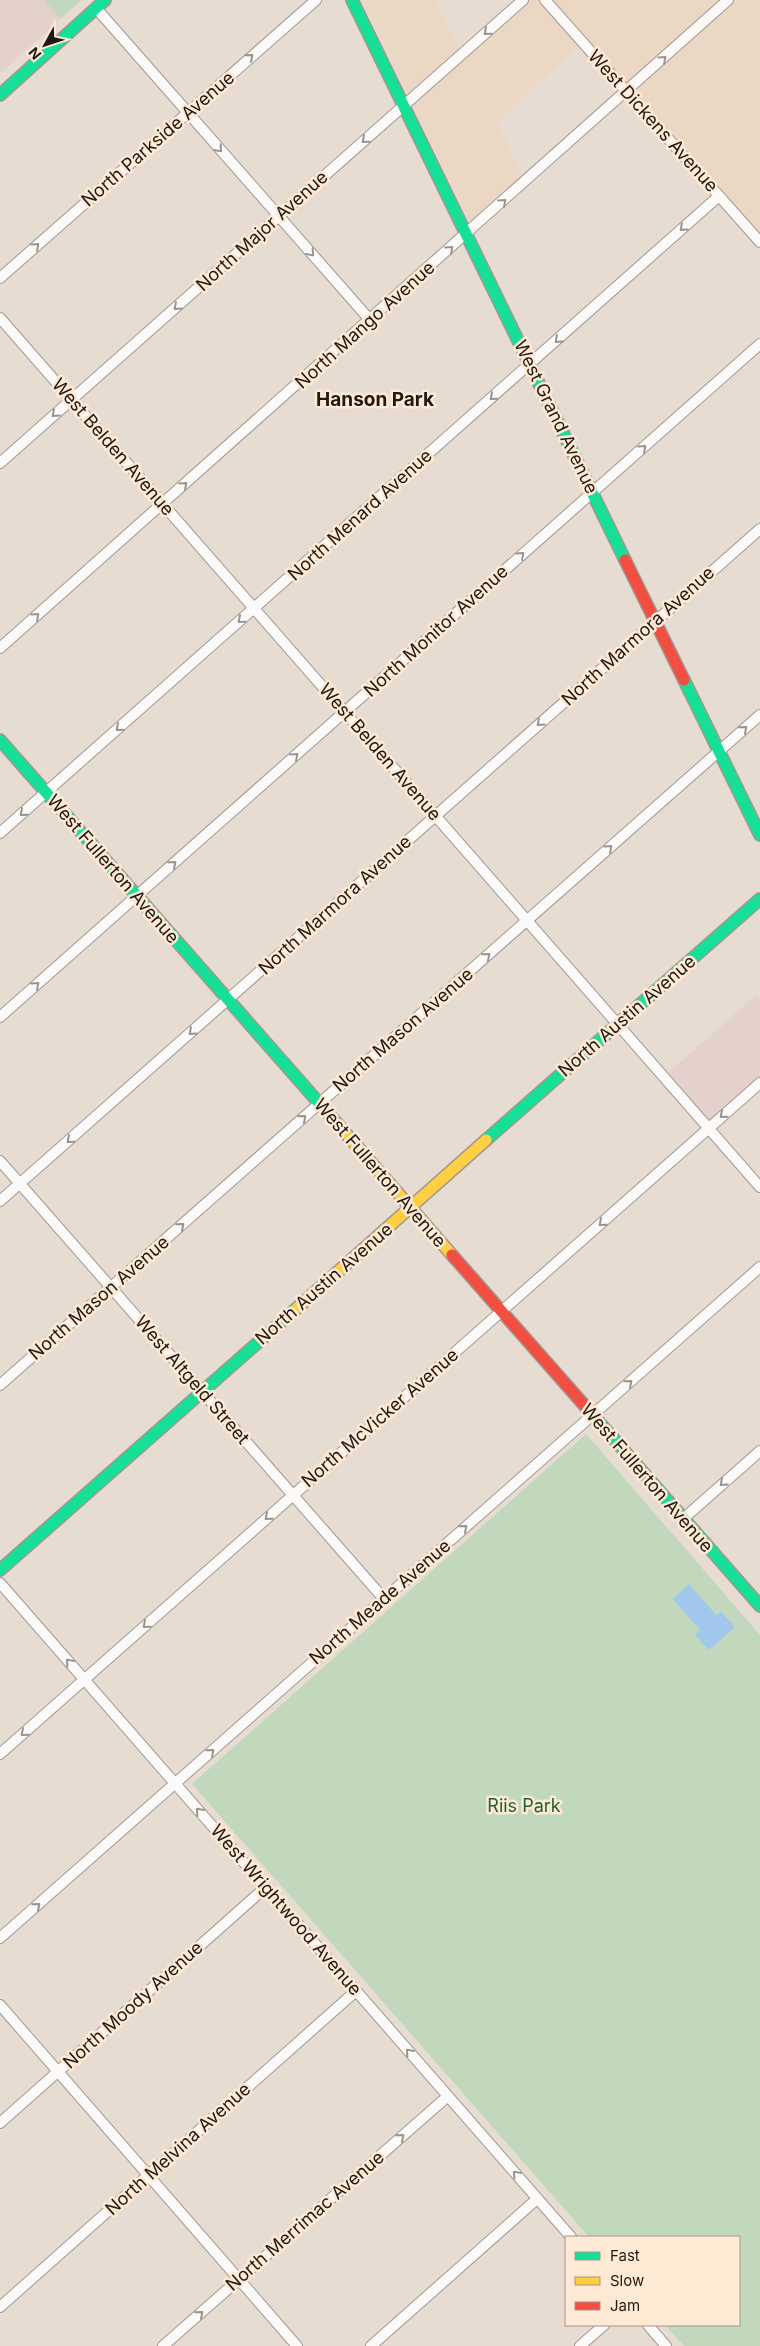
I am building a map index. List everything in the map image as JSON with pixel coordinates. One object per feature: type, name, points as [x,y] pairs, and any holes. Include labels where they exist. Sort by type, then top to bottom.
[{"type":"main road","name":"West Grand Avenue","points":[[352,0],[760,835]]},
{"type":"main road","points":[[0,95],[101,4]]},
{"type":"main road","name":"West Fullerton Avenue","points":[[0,740],[760,1606]]},
{"type":"main road","name":"North Austin Avenue","points":[[0,1570],[760,899]]},
{"type":"street","name":"North Parkside Avenue","points":[[0,278],[316,0]]},
{"type":"street","name":"North Major Avenue","points":[[0,463],[523,0]]},
{"type":"street","name":"West Dickens Avenue","points":[[545,0],[760,242]]},
{"type":"street","name":"North Mango Avenue","points":[[0,648],[728,0]]},
{"type":"street","points":[[101,4],[187,112],[370,320]]},
{"type":"street","name":"North Menard Avenue","points":[[0,833],[719,196]]},
{"type":"street","name":"West Belden Avenue","points":[[0,318],[760,1187]]},
{"type":"street","name":"North Monitor Avenue","points":[[0,1017],[760,344]]},
{"type":"street","name":"North Marmora Avenue","points":[[0,1201],[760,528]]},
{"type":"street","name":"North Mason Avenue","points":[[0,1386],[760,714]]},
{"type":"street","name":"North McVicker Avenue","points":[[0,1754],[760,1083]]},
{"type":"street","name":"West Altgeld Street","points":[[0,1161],[384,1599]]},
{"type":"street","name":"North Meade Avenue","points":[[0,1938],[760,1267]]},
{"type":"street","points":[[683,1519],[760,1451]]},
{"type":"street","name":"West Wrightwood Avenue","points":[[0,1583],[570,2236]]},
{"type":"street","name":"North Moody Avenue","points":[[0,2123],[266,1887]]},
{"type":"street","name":"North Melvina Avenue","points":[[0,2307],[356,1991]]},
{"type":"street","points":[[0,2005],[297,2346]]},
{"type":"street","name":"North Merrimac Avenue","points":[[163,2346],[448,2096]]},
{"type":"street","points":[[370,2346],[538,2199]]},
{"type":"street","points":[[580,2346],[603,2326]]},
{"type":"street","points":[[649,2326],[666,2346]]},
{"type":"shaded area","points":[[0,0],[44,0],[61,19],[0,73]]},
{"type":"shaded area","points":[[362,0],[435,0],[459,49],[515,0],[760,0],[760,238],[584,40],[497,122],[523,177],[470,223]]},
{"type":"shaded area","points":[[756,995],[760,1000],[760,1077],[709,1122],[667,1074]]},
{"type":"green space","points":[[44,0],[81,0],[61,19]]},
{"type":"green space","name":"Riis Park","points":[[586,1434],[760,1635],[760,2346],[684,2346],[666,2326],[740,2326],[740,2236],[588,2236],[192,1784]]},
{"type":"water","points":[[689,1584],[716,1615],[721,1612],[735,1627],[709,1650],[695,1635],[700,1630],[673,1599]]},
{"type":"traffic: fast","points":[[0,95],[105,0]]},
{"type":"traffic: fast","points":[[352,0],[625,560]]},
{"type":"traffic: fast","points":[[684,680],[760,835]]},
{"type":"traffic: fast","points":[[0,740],[348,1136]]},
{"type":"traffic: fast","points":[[486,1140],[760,899]]},
{"type":"traffic: fast","points":[[0,1570],[296,1309]]},
{"type":"traffic: fast","points":[[592,1414],[760,1606]]},
{"type":"traffic: slow","points":[[348,1136],[452,1255]]},
{"type":"traffic: slow","points":[[296,1309],[486,1140]]},
{"type":"traffic: jam","points":[[625,560],[684,680]]},
{"type":"traffic: jam","points":[[452,1255],[592,1414]]},
{"type":"district","name":"Hanson Park","points":[[375,399]]}]
